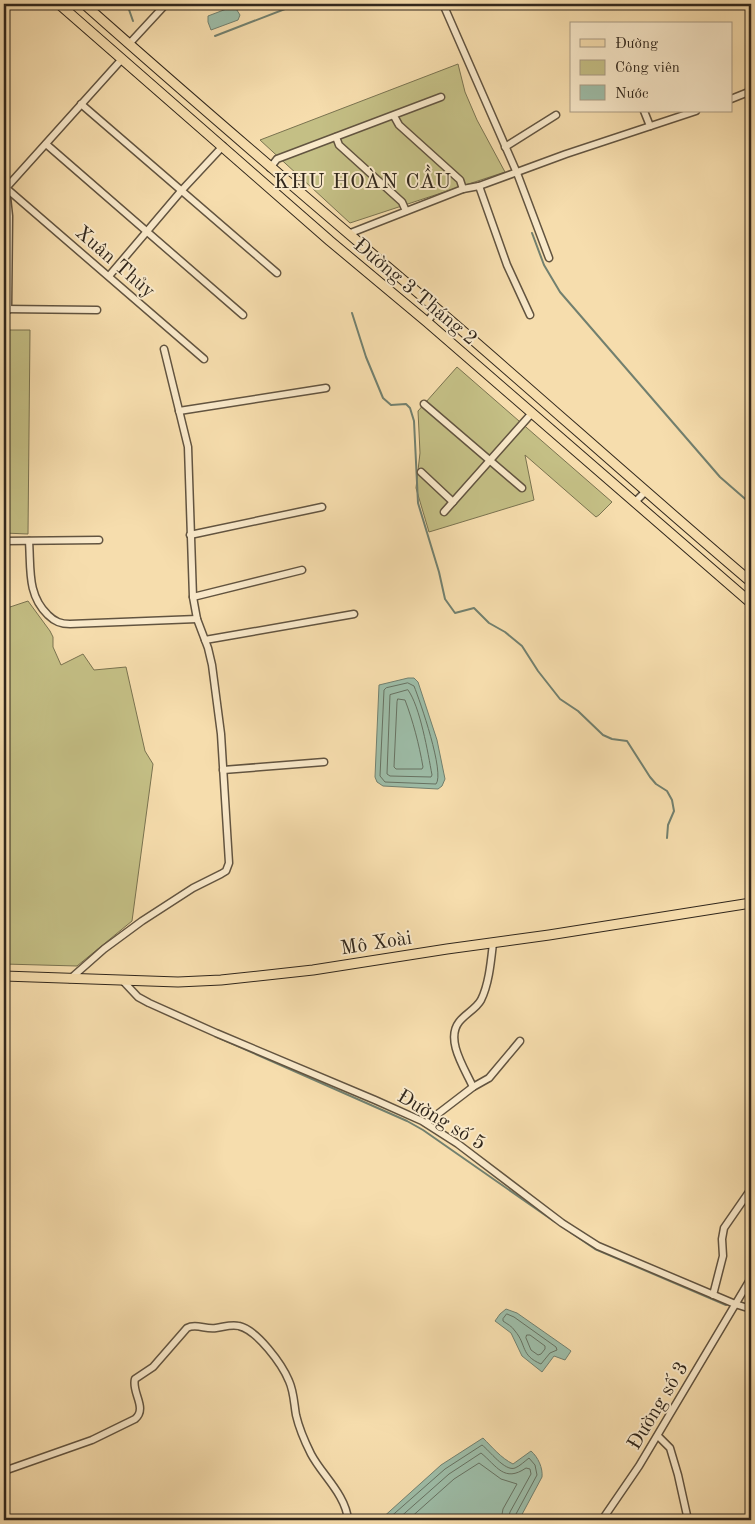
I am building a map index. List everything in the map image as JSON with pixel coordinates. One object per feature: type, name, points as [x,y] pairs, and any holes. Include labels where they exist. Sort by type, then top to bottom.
[{"type":"main road","name":"Đường 3 Tháng 2","points":[[59,4],[330,241],[427,322],[751,604]]},
{"type":"main road","name":"Đường 3 Tháng 2","points":[[84,4],[270,168],[437,309],[645,492],[751,582]]},
{"type":"main road","name":"Mô Xoài","points":[[4,976],[123,981],[188,982],[221,980],[313,970],[751,903]]},
{"type":"street","points":[[129,44],[166,4]]},
{"type":"street","points":[[443,4],[516,172],[549,258]]},
{"type":"street","points":[[97,310],[6,310],[9,216],[6,188],[122,59]]},
{"type":"street","points":[[732,99],[751,91]]},
{"type":"street","points":[[270,168],[277,159],[441,97]]},
{"type":"street","points":[[81,104],[278,273]]},
{"type":"street","points":[[644,112],[650,126]]},
{"type":"street","points":[[348,234],[464,189],[479,186],[693,112]]},
{"type":"street","points":[[505,147],[556,115]]},
{"type":"street","points":[[394,116],[399,125],[460,180],[464,189]]},
{"type":"street","points":[[336,137],[339,145],[402,202],[406,211]]},
{"type":"street","points":[[46,144],[243,315]]},
{"type":"street","points":[[109,276],[182,190],[223,146]]},
{"type":"street","points":[[479,186],[507,265],[530,315]]},
{"type":"street","name":"Xuân Thủy","points":[[6,188],[204,359]]},
{"type":"street","points":[[427,322],[437,309]]},
{"type":"street","points":[[70,979],[104,949],[142,922],[193,888],[226,871],[229,863],[221,734],[212,665],[197,620],[193,597],[190,535],[190,460],[164,349]]},
{"type":"street","points":[[179,411],[326,388]]},
{"type":"street","points":[[424,404],[522,488]]},
{"type":"street","points":[[444,512],[532,413]]},
{"type":"street","points":[[421,472],[453,502]]},
{"type":"street","points":[[635,502],[645,492]]},
{"type":"street","points":[[190,535],[322,507]]},
{"type":"street","points":[[4,541],[99,540]]},
{"type":"street","points":[[29,541],[34,596],[41,607],[57,622],[70,624],[197,620]]},
{"type":"street","points":[[193,597],[302,570]]},
{"type":"street","points":[[205,640],[354,614]]},
{"type":"street","points":[[223,770],[324,762]]},
{"type":"street","points":[[474,1087],[458,1051],[454,1031],[459,1022],[481,999],[493,943]]},
{"type":"street","name":"Đường số 5","points":[[123,981],[138,996],[149,1003],[426,1123],[476,1156],[562,1223],[598,1246],[735,1304],[751,1308]]},
{"type":"street","points":[[426,1123],[489,1078],[520,1041]]},
{"type":"street","points":[[713,1295],[723,1256],[722,1239],[724,1228],[751,1189]]},
{"type":"street","name":"Đường số 3","points":[[602,1520],[630,1481],[658,1436],[751,1278]]},
{"type":"street","points":[[4,1471],[92,1440],[135,1418],[139,1415],[140,1410],[134,1385],[135,1379],[153,1367],[186,1328],[192,1326],[215,1328],[237,1325],[247,1329],[261,1342],[287,1376],[292,1390],[296,1416],[306,1443],[311,1454],[339,1496],[347,1513],[348,1520]]},
{"type":"street","points":[[658,1436],[670,1448],[688,1520]]},
{"type":"green space","points":[[458,64],[465,92],[477,120],[505,172],[350,223],[260,140]]},
{"type":"green space","points":[[4,330],[30,330],[28,534],[4,533]]},
{"type":"green space","points":[[457,367],[612,502],[596,517],[525,455],[534,500],[429,532],[416,488],[420,453],[418,411]]},
{"type":"green space","points":[[28,601],[50,631],[53,637],[53,647],[61,665],[83,654],[94,670],[126,667],[145,751],[153,764],[132,921],[77,966],[4,964],[4,609]]},
{"type":"water","points":[[235,7],[240,15],[238,20],[211,30],[208,16]]},
{"type":"water","points":[[414,678],[418,682],[437,740],[445,779],[442,786],[438,789],[383,786],[377,782],[375,777],[379,685]]},
{"type":"water","points":[[506,1309],[517,1313],[571,1351],[565,1360],[554,1356],[542,1372],[522,1356],[511,1333],[495,1321]]},
{"type":"water","points":[[483,1438],[501,1456],[513,1464],[531,1451],[540,1463],[542,1477],[519,1520],[380,1520],[441,1465]]},
{"type":"waterway","points":[[127,4],[133,21]]},
{"type":"waterway","points":[[215,36],[298,4]]},
{"type":"waterway","points":[[532,233],[544,265],[560,292],[720,477],[751,504]]},
{"type":"waterway","points":[[352,313],[366,357],[383,398],[391,405],[406,404],[410,408],[414,421],[418,503],[439,572],[445,599],[455,613],[474,608],[489,623],[505,632],[522,646],[538,671],[560,699],[578,711],[603,735],[612,739],[627,741],[650,777],[656,784],[667,791],[672,800],[674,811],[668,825],[667,838]]},
{"type":"waterway","points":[[217,1037],[407,1121],[423,1130],[555,1222]]},
{"type":"waterway","points":[[570,1232],[595,1249],[726,1305]]},
{"type":"waterway","points":[[747,1313],[751,1315]]},
{"type":"district","name":"KHU HOÀN CẦU","points":[[363,181]]}]
